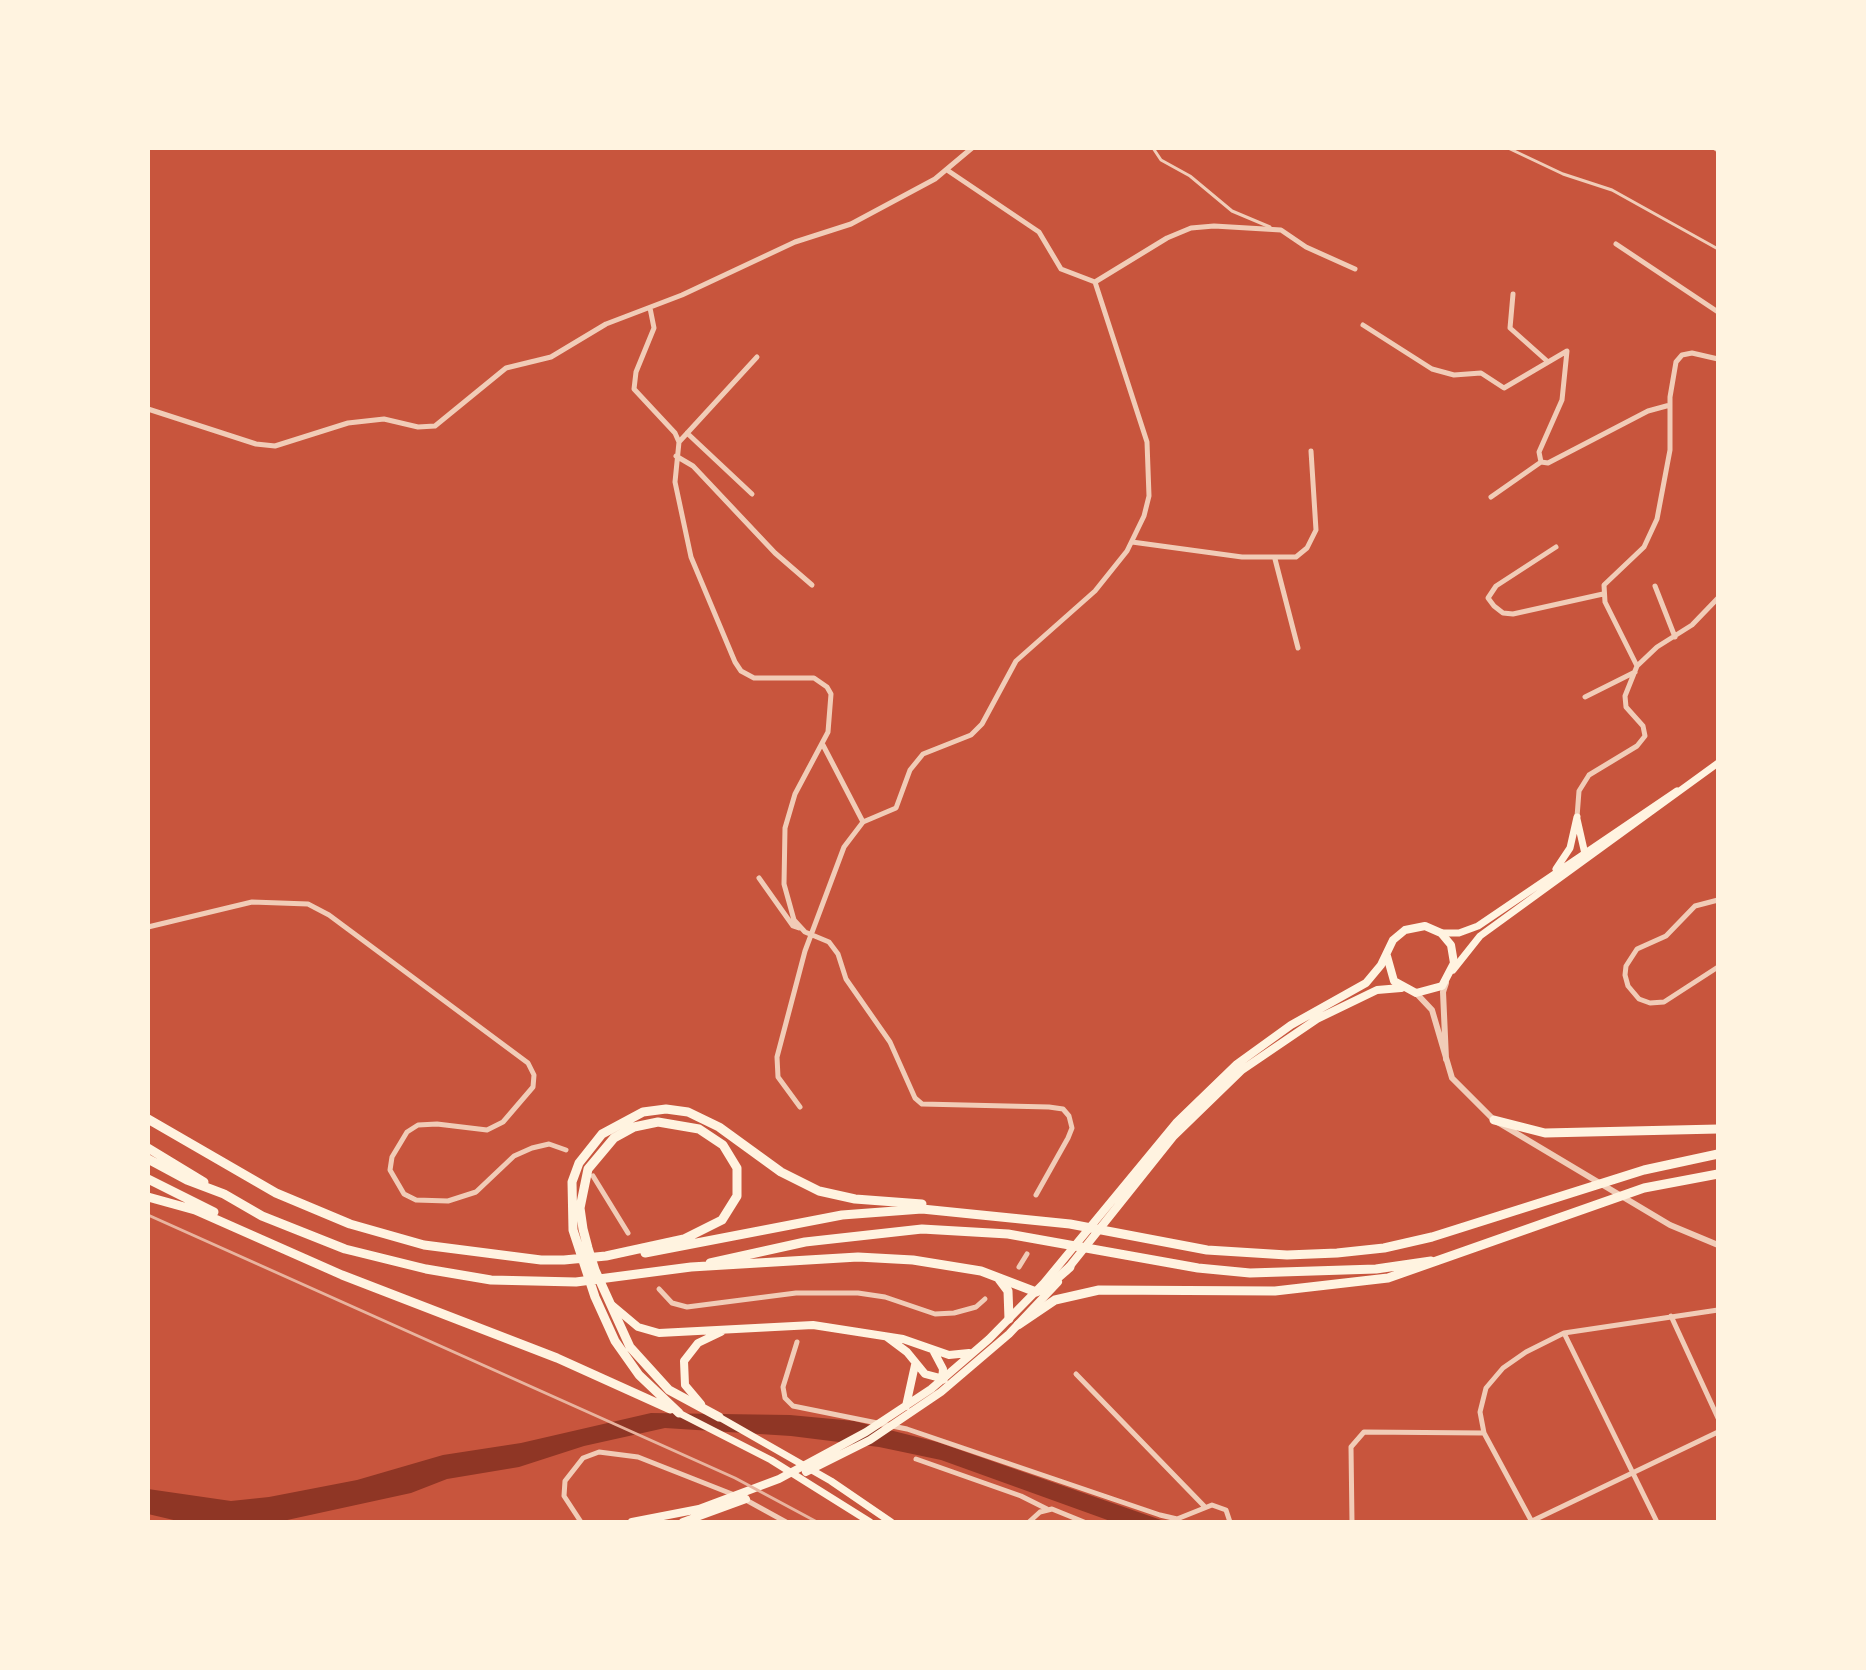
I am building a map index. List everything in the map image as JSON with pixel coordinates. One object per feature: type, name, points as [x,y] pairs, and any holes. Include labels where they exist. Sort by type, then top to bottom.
[{"type":"highway","points":[[679,1413],[622,1353],[601,1312],[571,1216],[572,1182],[579,1163],[595,1141],[621,1121],[654,1110],[688,1112],[719,1127],[793,1179],[819,1191],[855,1199],[927,1204],[957,1211]]},
{"type":"highway","points":[[148,1119],[276,1193],[350,1224],[457,1251],[515,1259],[564,1260],[606,1256],[692,1245],[842,1215],[922,1209],[1070,1224],[1207,1250],[1263,1254],[1337,1253],[1384,1248],[1432,1237],[1644,1170],[1718,1154]]},
{"type":"highway","points":[[1494,1120],[1545,1133],[1718,1129]]},
{"type":"highway","points":[[606,1256],[684,1239],[722,1220],[735,1203],[739,1183],[734,1161],[723,1145],[692,1126],[658,1122],[624,1132],[594,1158],[584,1179],[580,1208],[583,1229],[605,1296],[647,1376],[679,1398],[719,1417]]},
{"type":"highway","points":[[148,1148],[224,1194],[300,1233],[388,1261],[491,1280],[576,1282],[615,1279],[691,1267],[819,1239],[922,1229],[1008,1234],[1175,1264],[1250,1273],[1376,1269],[1431,1261]]},
{"type":"highway","points":[[148,1159],[187,1180],[224,1194]]},
{"type":"highway","points":[[997,1277],[1008,1291],[1014,1322],[1055,1300],[1082,1292],[1275,1291],[1379,1280],[1644,1188],[1718,1174]]},
{"type":"highway","points":[[148,1179],[248,1232]]},
{"type":"highway","points":[[148,1197],[195,1210],[342,1275],[557,1358],[679,1413]]},
{"type":"highway","points":[[691,1267],[858,1257],[913,1260],[997,1277],[1036,1292],[1046,1288],[1065,1266]]},
{"type":"main road","points":[[1110,1210],[1192,1117],[1249,1064],[1296,1031],[1377,990],[1401,988],[1416,993],[1431,992],[1447,980],[1480,936],[1718,763]]},
{"type":"main road","points":[[652,1522],[694,1518],[801,1469],[925,1403],[977,1364],[1065,1266],[1176,1123],[1226,1074],[1291,1025],[1366,983],[1387,956],[1393,940],[1409,928],[1425,926],[1441,933],[1459,933],[1478,926],[1680,790]]},
{"type":"main road","points":[[1577,817],[1585,852]]},
{"type":"main road","points":[[1549,876],[1570,848],[1577,817]]},
{"type":"main road","points":[[1579,834],[1593,839],[1607,837]]},
{"type":"main road","points":[[1572,871],[1585,852]]},
{"type":"main road","points":[[1441,933],[1453,952],[1452,971]]},
{"type":"main road","points":[[1387,956],[1389,972],[1401,988]]},
{"type":"main road","points":[[905,1406],[1014,1322],[1036,1292]]},
{"type":"main road","points":[[605,1296],[630,1322],[652,1332],[676,1334],[813,1325],[886,1336],[956,1356],[975,1351]]},
{"type":"main road","points":[[734,1329],[698,1343],[687,1355],[682,1369],[690,1394],[719,1417],[831,1481],[891,1522]]},
{"type":"main road","points":[[886,1336],[903,1348],[932,1379],[942,1380]]},
{"type":"main road","points":[[932,1350],[941,1361],[942,1380]]},
{"type":"main road","points":[[899,1416],[905,1406],[915,1364]]},
{"type":"main road","points":[[925,1403],[942,1380],[977,1364]]},
{"type":"main road","points":[[679,1413],[795,1473],[870,1522]]},
{"type":"main road","points":[[632,1522],[678,1520],[729,1502]]},
{"type":"street","points":[[148,409],[256,444],[275,446],[348,423],[384,419],[418,427],[435,426],[462,408],[496,374],[551,357],[606,324],[650,308],[795,242],[851,224],[947,170],[970,149]]},
{"type":"street","points":[[947,170],[1039,232],[1054,263],[1061,269],[1095,282]]},
{"type":"street","points":[[1095,282],[1167,238],[1191,228],[1273,229],[1290,234],[1306,247],[1355,269]]},
{"type":"street","points":[[1616,244],[1718,312]]},
{"type":"street","points":[[800,1107],[778,1077],[776,1068],[834,866],[863,822],[896,808],[910,770],[923,754],[975,731],[1016,661],[1095,591],[1132,542],[1144,516],[1149,496],[1147,442],[1095,282]]},
{"type":"street","points":[[1513,294],[1510,328],[1547,361]]},
{"type":"street","points":[[650,308],[654,328],[636,372],[634,389],[675,433],[679,442]]},
{"type":"street","points":[[1363,325],[1432,369],[1454,375],[1481,373],[1504,388],[1563,351],[1568,354],[1562,400],[1539,452],[1541,462]]},
{"type":"street","points":[[1577,817],[1579,791],[1589,775],[1637,746],[1645,736],[1643,726],[1624,703],[1636,669],[1603,594],[1607,581],[1637,554],[1654,529],[1670,450],[1674,368],[1682,355],[1692,353],[1718,359]]},
{"type":"street","points":[[757,357],[679,442],[675,482],[691,557],[741,671],[754,678],[802,677],[821,681],[832,701],[828,732],[795,794],[785,828],[784,884],[790,910],[800,928]]},
{"type":"street","points":[[1491,497],[1541,462],[1548,463],[1648,411],[1670,405]]},
{"type":"street","points":[[687,433],[752,494]]},
{"type":"street","points":[[1132,542],[1275,559],[1296,557],[1315,537],[1311,451]]},
{"type":"street","points":[[676,456],[693,466],[775,553],[812,585]]},
{"type":"street","points":[[1556,547],[1496,586],[1488,598],[1494,606],[1503,613],[1513,614],[1603,594]]},
{"type":"street","points":[[1275,559],[1298,648]]},
{"type":"street","points":[[1655,586],[1675,637]]},
{"type":"street","points":[[1585,697],[1636,669],[1718,598]]},
{"type":"street","points":[[822,744],[863,822]]},
{"type":"street","points":[[759,878],[788,920],[829,942],[838,954],[846,979],[890,1042],[915,1098],[922,1104],[1055,1107],[1069,1116],[1072,1128],[1068,1138],[1036,1195]]},
{"type":"street","points":[[1718,900],[1695,906],[1666,936],[1637,949],[1626,966],[1625,975],[1628,986],[1639,999],[1650,1003],[1664,1002],[1718,967]]},
{"type":"street","points":[[148,927],[252,902],[308,904],[329,915],[528,1063],[534,1075],[533,1087],[503,1122],[487,1130],[437,1124],[418,1125],[407,1132],[392,1157],[390,1170],[395,1183],[416,1200],[448,1201],[476,1192],[514,1156],[532,1148],[549,1144],[566,1150]]},
{"type":"street","points":[[1445,1062],[1448,1051],[1443,992],[1447,980]]},
{"type":"street","points":[[1416,993],[1432,1010],[1445,1062],[1462,1090],[1494,1120],[1666,1223],[1718,1245]]},
{"type":"street","points":[[593,1176],[628,1233]]},
{"type":"street","points":[[1019,1267],[1027,1254]]},
{"type":"street","points":[[659,1289],[672,1303],[687,1307],[858,1293],[885,1297],[935,1314],[976,1307],[985,1299]]},
{"type":"street","points":[[1718,1310],[1564,1333],[1503,1368],[1486,1388],[1480,1412],[1484,1433],[1532,1521],[1718,1432]]},
{"type":"street","points":[[1671,1316],[1718,1418]]},
{"type":"street","points":[[1564,1333],[1657,1522]]},
{"type":"street","points":[[797,1342],[783,1387],[785,1398],[793,1406],[907,1429],[1160,1515],[1177,1519],[1212,1505],[1226,1510],[1230,1522]]},
{"type":"street","points":[[1076,1374],[1205,1506]]},
{"type":"street","points":[[1352,1522],[1351,1447],[1364,1432],[1484,1433]]},
{"type":"street","points":[[581,1522],[564,1496],[565,1481],[583,1458],[614,1452],[685,1473],[725,1489],[786,1522]]},
{"type":"street","points":[[916,1459],[1084,1522]]},
{"type":"street","points":[[1029,1522],[1047,1509]]},
{"type":"lane","points":[[1153,148],[1161,160],[1190,176],[1226,207],[1273,229]]},
{"type":"lane","points":[[1508,148],[1563,174],[1612,190],[1718,249]]},
{"type":"shaded area","points":[[651,1413],[790,1415],[854,1421],[937,1442],[1167,1522],[1113,1522],[941,1460],[879,1447],[791,1436],[665,1428],[584,1446],[519,1467],[447,1479],[411,1493],[278,1522],[182,1522],[148,1514],[148,1489],[231,1501],[269,1497],[357,1480],[443,1455],[521,1443]]},
{"type":"railway","points":[[148,1215],[735,1478],[817,1522]]}]
